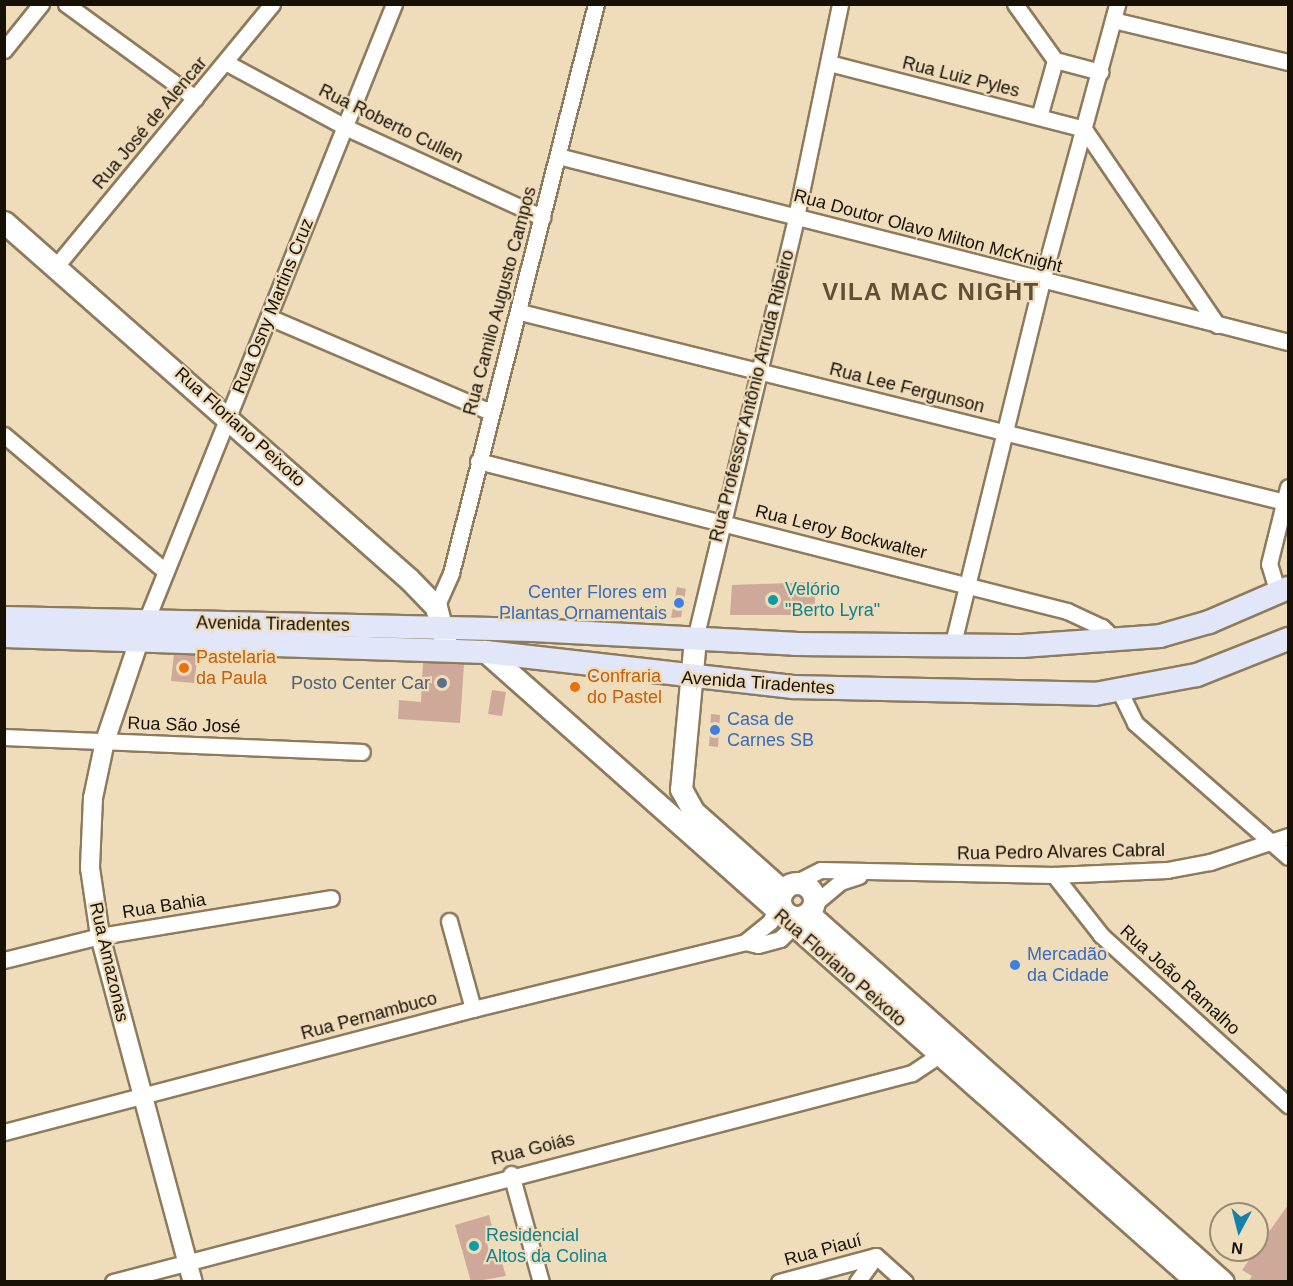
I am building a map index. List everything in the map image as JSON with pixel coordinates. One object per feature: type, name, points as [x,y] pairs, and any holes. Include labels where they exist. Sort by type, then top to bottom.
[{"type":"main road","name":"Rua Floriano Peixoto","points":[[4,222],[57,265],[229,416],[440,617]]},
{"type":"main road","name":"Avenida Tiradentes","points":[[4,636],[440,617],[695,639],[952,648],[1117,642],[1209,622],[1283,591]]},
{"type":"main road","points":[[440,617],[447,650]]},
{"type":"main road","name":"Avenida Tiradentes","points":[[4,618],[142,630],[486,652],[690,679],[951,693],[1120,692],[1197,675],[1288,639]]},
{"type":"main road","name":"Rua Professor Antônio Arruda Ribeiro","points":[[681,789],[695,639]]},
{"type":"main road","name":"Rua Floriano Peixoto","points":[[486,652],[651,798],[783,896]]},
{"type":"main road","name":"Rua Floriano Peixoto","points":[[681,789],[694,812],[1197,1281]]},
{"type":"main road","points":[[651,798],[681,789]]},
{"type":"main road","points":[[783,896],[809,888],[804,915]]},
{"type":"main road","name":"Rua Floriano Peixoto","points":[[949,1048],[1223,1281]]},
{"type":"street","points":[[4,50],[41,4]]},
{"type":"street","points":[[66,4],[195,98]]},
{"type":"street","name":"Rua José de Alencar","points":[[57,265],[272,4]]},
{"type":"street","name":"Rua Osny Martins Cruz","points":[[142,630],[394,4]]},
{"type":"street","name":"Rua Camilo Augusto Campos","points":[[440,617],[478,460],[520,312],[596,4]]},
{"type":"street","points":[[1015,4],[1055,60],[1100,72]]},
{"type":"street","points":[[952,648],[1042,281],[1117,4]]},
{"type":"street","name":"Rua Professor Antônio Arruda Ribeiro","points":[[695,639],[720,523],[796,217],[829,63],[838,5]]},
{"type":"street","points":[[1113,20],[1288,62]]},
{"type":"street","points":[[1039,117],[1055,60]]},
{"type":"street","name":"Rua Roberto Cullen","points":[[225,62],[345,127],[542,217]]},
{"type":"street","name":"Rua Luiz Pyles","points":[[829,63],[1084,129]]},
{"type":"street","points":[[1084,129],[1217,325]]},
{"type":"street","name":"Rua Doutor Olavo Milton McKnight","points":[[558,156],[1288,342]]},
{"type":"street","name":"Rua Lee Fergunson","points":[[520,312],[1004,432],[1287,494]]},
{"type":"street","points":[[269,317],[491,412]]},
{"type":"street","points":[[4,435],[165,571]]},
{"type":"street","name":"Rua Leroy Bockwalter","points":[[478,460],[720,523],[967,582],[1077,615],[1102,627],[1117,642]]},
{"type":"street","points":[[1283,591],[1269,564],[1287,494]]},
{"type":"street","name":"Rua Amazonas","points":[[142,630],[105,741],[90,835],[90,868],[100,936],[193,1281]]},
{"type":"street","points":[[1120,692],[1136,723],[1288,857]]},
{"type":"street","name":"Rua São José","points":[[4,737],[362,752]]},
{"type":"street","name":"Rua Pedro Alvares Cabral","points":[[783,896],[821,870],[865,874],[1054,875],[1167,870],[1273,844],[1288,836]]},
{"type":"street","name":"Rua Pedro Alvares Cabral","points":[[804,915],[840,882],[865,874]]},
{"type":"street","name":"Rua João Ramalho","points":[[1054,875],[1101,935],[1288,1105]]},
{"type":"street","name":"Rua Pernambuco","points":[[4,1132],[473,1009],[745,942],[770,922],[783,896]]},
{"type":"street","name":"Rua Bahia","points":[[4,960],[100,936],[331,898]]},
{"type":"street","name":"Rua Pernambuco","points":[[745,942],[758,945],[780,939],[804,915]]},
{"type":"street","points":[[449,921],[473,1009]]},
{"type":"street","name":"Rua Goiás","points":[[113,1281],[511,1174],[912,1072],[949,1048]]},
{"type":"street","points":[[511,1174],[541,1281]]},
{"type":"street","points":[[857,1281],[876,1256],[905,1281]]},
{"type":"street","name":"Rua Piauí","points":[[779,1281],[876,1256]]},
{"type":"building","name":"Velório \"Berto Lyra\"","points":[[816,582],[814,615],[730,615],[732,585]]},
{"type":"building","name":"Center Flores em Plantas Ornamentais","points":[[677,587],[686,589],[681,617],[671,618]]},
{"type":"building","name":"Pastelaria da Paula","points":[[174,654],[198,655],[194,683],[171,681]]},
{"type":"building","name":"Posto Center Car","points":[[423,662],[464,664],[460,723],[398,719],[399,700],[421,702]]},
{"type":"building","points":[[492,690],[506,692],[502,716],[488,714]]},
{"type":"building","name":"Casa de Carnes SB","points":[[711,714],[720,715],[718,747],[709,746]]},
{"type":"building","points":[[1288,1205],[1288,1282],[1248,1282],[1252,1276],[1242,1270],[1248,1262],[1269,1262],[1269,1232]]},
{"type":"building","name":"Residencial Altos da Colina","points":[[489,1215],[495,1238],[486,1240],[490,1255],[499,1253],[506,1276],[471,1282],[455,1225]]},
{"type":"place","name":"Velório \"Berto Lyra\"","points":[[773,600]]},
{"type":"place","name":"Center Flores em Plantas Ornamentais","points":[[679,603]]},
{"type":"place","name":"Pastelaria da Paula","points":[[184,668]]},
{"type":"place","name":"Posto Center Car","points":[[442,683]]},
{"type":"place","name":"Confraria do Pastel","points":[[575,687]]},
{"type":"place","name":"Casa de Carnes SB","points":[[715,730]]},
{"type":"place","name":"Mercadão da Cidade","points":[[1015,965]]},
{"type":"place","name":"Residencial Altos da Colina","points":[[474,1246]]},
{"type":"district","name":"VILA MAC NIGHT","points":[[931,292]]}]
